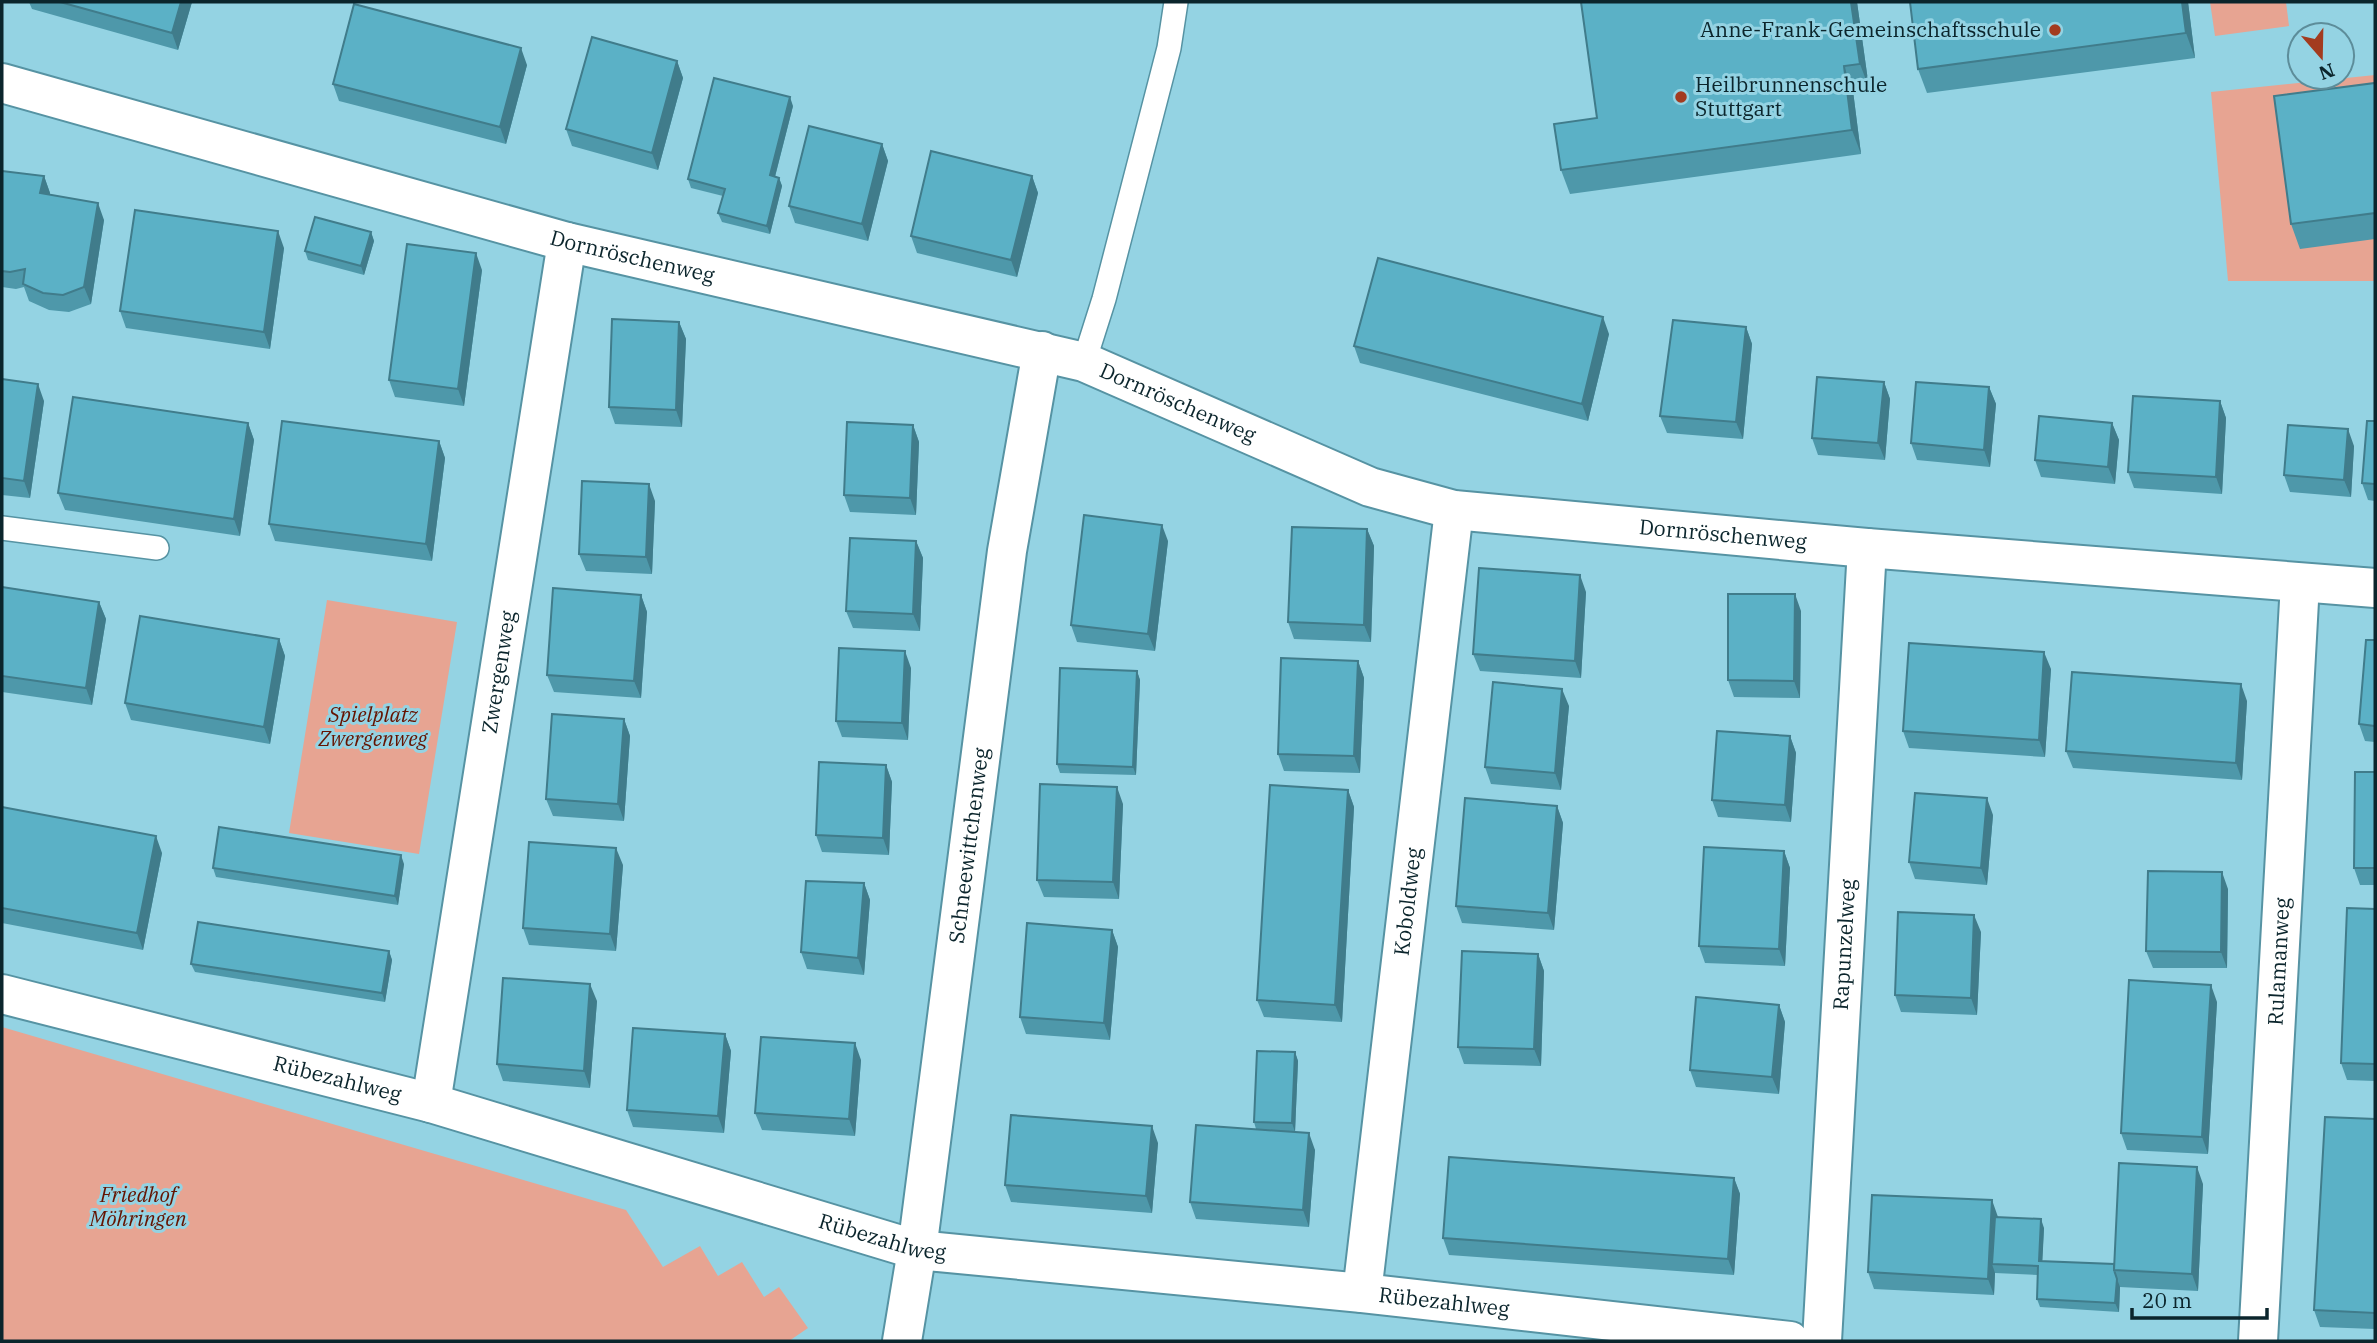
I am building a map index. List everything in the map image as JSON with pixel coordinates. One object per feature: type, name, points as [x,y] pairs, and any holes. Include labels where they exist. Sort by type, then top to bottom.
[{"type":"street","name":"Dornröschenweg","points":[[2,83],[567,242],[1084,362],[1370,487],[1454,510],[1867,548],[2375,588]]},
{"type":"street","name":"Zwergenweg","points":[[431,1103],[567,242]]},
{"type":"street","name":"Schneewittchenweg","points":[[902,1341],[917,1250],[1007,551],[1042,351]]},
{"type":"street","name":"Koboldweg","points":[[1362,1293],[1454,510]]},
{"type":"street","name":"Rapunzelweg","points":[[1822,1341],[1867,548]]},
{"type":"street","name":"Rulamanweg","points":[[2258,1341],[2300,583]]},
{"type":"street","name":"Rübezahlweg","points":[[2,993],[431,1103],[917,1250],[1362,1293],[1790,1341]]},
{"type":"lane","points":[[1084,362],[1104,299],[1165,61],[1176,2]]},
{"type":"lane","points":[[2,528],[157,548]]},
{"type":"green space","points":[[2210,2],[2286,2],[2288,21],[2286,21],[2286,26],[2215,36]]},
{"type":"green space","points":[[2375,75],[2375,281],[2228,281],[2211,92],[2286,84],[2286,91],[2356,91],[2356,77]]},
{"type":"green space","name":"Spielplatz Zwergenweg","points":[[327,600],[457,622],[419,854],[289,833]]},
{"type":"green space","name":"Friedhof Möhringen","points":[[2,1027],[626,1210],[663,1267],[700,1246],[718,1276],[742,1262],[764,1297],[779,1287],[808,1328],[789,1341],[2,1341]]},
{"type":"building","points":[[60,2],[181,2],[172,33]]},
{"type":"building","name":"Heilbrunnenschule Stuttgart","points":[[1581,2],[1851,2],[1860,64],[1844,66],[1852,130],[1561,170],[1554,124],[1597,118]]},
{"type":"building","name":"Anne-Frank-Gemeinschaftsschule","points":[[1910,2],[2182,2],[2186,33],[1918,69]]},
{"type":"building","points":[[354,4],[521,48],[500,127],[333,84]]},
{"type":"building","points":[[592,37],[677,61],[652,153],[566,129]]},
{"type":"building","points":[[714,78],[790,97],[770,175],[779,178],[767,226],[718,213],[725,189],[688,179]]},
{"type":"building","points":[[2375,83],[2375,213],[2291,224],[2274,96],[2313,91],[2356,91],[2356,85]]},
{"type":"building","points":[[809,126],[882,144],[862,224],[789,206]]},
{"type":"building","points":[[931,151],[1032,176],[1011,260],[911,236]]},
{"type":"building","points":[[2,171],[44,176],[40,193],[98,203],[84,287],[63,295],[43,293],[23,284],[25,269],[2,271]]},
{"type":"building","points":[[135,210],[278,231],[264,332],[120,311]]},
{"type":"building","points":[[315,217],[371,232],[361,266],[305,251]]},
{"type":"building","points":[[407,244],[476,253],[458,389],[389,380]]},
{"type":"building","points":[[1378,258],[1603,317],[1582,404],[1354,346]]},
{"type":"building","points":[[612,319],[679,322],[676,410],[609,407]]},
{"type":"building","points":[[1673,320],[1746,327],[1736,422],[1660,416]]},
{"type":"building","points":[[1817,377],[1884,382],[1878,443],[1812,438]]},
{"type":"building","points":[[2,379],[38,384],[24,481],[2,478]]},
{"type":"building","points":[[1916,382],[1989,387],[1984,450],[1911,443]]},
{"type":"building","points":[[2133,396],[2220,401],[2216,477],[2128,472]]},
{"type":"building","points":[[73,397],[248,423],[234,519],[58,493]]},
{"type":"building","points":[[2039,416],[2112,423],[2108,467],[2035,460]]},
{"type":"building","points":[[282,421],[439,441],[426,544],[269,524]]},
{"type":"building","points":[[2367,421],[2375,421],[2375,484],[2362,483]]},
{"type":"building","points":[[847,422],[913,425],[910,498],[844,495]]},
{"type":"building","points":[[2288,425],[2348,429],[2344,480],[2284,475]]},
{"type":"building","points":[[582,481],[649,484],[646,557],[579,554]]},
{"type":"building","points":[[1084,515],[1162,525],[1148,634],[1071,625]]},
{"type":"building","points":[[1292,527],[1367,529],[1364,625],[1288,622]]},
{"type":"building","points":[[850,538],[916,541],[913,614],[846,611]]},
{"type":"building","points":[[1479,568],[1580,575],[1575,661],[1473,654]]},
{"type":"building","points":[[2,587],[99,602],[86,688],[2,676]]},
{"type":"building","points":[[553,588],[641,595],[634,681],[547,675]]},
{"type":"building","points":[[1728,594],[1795,594],[1794,681],[1728,680]]},
{"type":"building","points":[[140,616],[279,639],[264,727],[125,703]]},
{"type":"building","points":[[2366,640],[2375,640],[2375,726],[2359,724]]},
{"type":"building","points":[[1909,643],[2044,652],[2039,740],[1903,731]]},
{"type":"building","points":[[839,648],[905,651],[902,723],[836,721]]},
{"type":"building","points":[[1281,658],[1358,661],[1354,756],[1278,754]]},
{"type":"building","points":[[1060,668],[1137,671],[1133,767],[1057,764]]},
{"type":"building","points":[[2072,672],[2241,684],[2236,763],[2066,751]]},
{"type":"building","points":[[1493,682],[1562,689],[1555,773],[1485,767]]},
{"type":"building","points":[[552,714],[624,719],[618,804],[546,799]]},
{"type":"building","points":[[1717,731],[1790,736],[1785,805],[1712,800]]},
{"type":"building","points":[[819,762],[886,765],[883,838],[816,835]]},
{"type":"building","points":[[2355,772],[2375,772],[2375,868],[2354,868]]},
{"type":"building","points":[[1040,784],[1117,787],[1113,882],[1037,880]]},
{"type":"building","points":[[1270,785],[1348,790],[1335,1005],[1257,1000]]},
{"type":"building","points":[[1915,793],[1987,798],[1981,868],[1909,862]]},
{"type":"building","points":[[1465,798],[1557,806],[1548,913],[1456,906]]},
{"type":"building","points":[[2,807],[156,836],[137,933],[2,908]]},
{"type":"building","points":[[219,827],[401,855],[395,896],[213,868]]},
{"type":"building","points":[[529,842],[616,848],[610,934],[523,928]]},
{"type":"building","points":[[1704,847],[1784,851],[1779,949],[1699,946]]},
{"type":"building","points":[[2148,871],[2222,872],[2221,952],[2146,951]]},
{"type":"building","points":[[806,881],[864,883],[858,958],[801,952]]},
{"type":"building","points":[[2347,908],[2375,909],[2375,1064],[2341,1063]]},
{"type":"building","points":[[1898,912],[1974,915],[1971,998],[1895,995]]},
{"type":"building","points":[[198,922],[389,951],[382,993],[191,964]]},
{"type":"building","points":[[1027,923],[1112,930],[1104,1023],[1020,1017]]},
{"type":"building","points":[[1462,951],[1538,954],[1534,1049],[1458,1047]]},
{"type":"building","points":[[503,978],[590,984],[584,1071],[497,1064]]},
{"type":"building","points":[[2129,980],[2211,985],[2202,1137],[2121,1133]]},
{"type":"building","points":[[1696,997],[1779,1005],[1772,1077],[1690,1070]]},
{"type":"building","points":[[633,1028],[725,1034],[718,1116],[627,1110]]},
{"type":"building","points":[[761,1037],[855,1043],[849,1119],[755,1113]]},
{"type":"building","points":[[1257,1051],[1295,1052],[1292,1123],[1254,1122]]},
{"type":"building","points":[[1011,1115],[1152,1126],[1146,1196],[1005,1185]]},
{"type":"building","points":[[2325,1117],[2375,1119],[2375,1313],[2314,1310]]},
{"type":"building","points":[[1196,1125],[1309,1133],[1303,1210],[1190,1202]]},
{"type":"building","points":[[1449,1157],[1734,1178],[1728,1259],[1443,1238]]},
{"type":"building","points":[[2119,1163],[2197,1167],[2192,1274],[2114,1270]]},
{"type":"building","points":[[1872,1195],[1992,1200],[1988,1279],[1868,1272]]},
{"type":"building","points":[[1995,1217],[2041,1219],[2039,1261],[2114,1264],[2117,1279],[2115,1303],[2037,1299],[2038,1266],[1992,1264]]},
{"type":"place","name":"Anne-Frank-Gemeinschaftsschule","points":[[2055,30]]},
{"type":"place","name":"Heilbrunnenschule Stuttgart","points":[[1681,97]]}]
